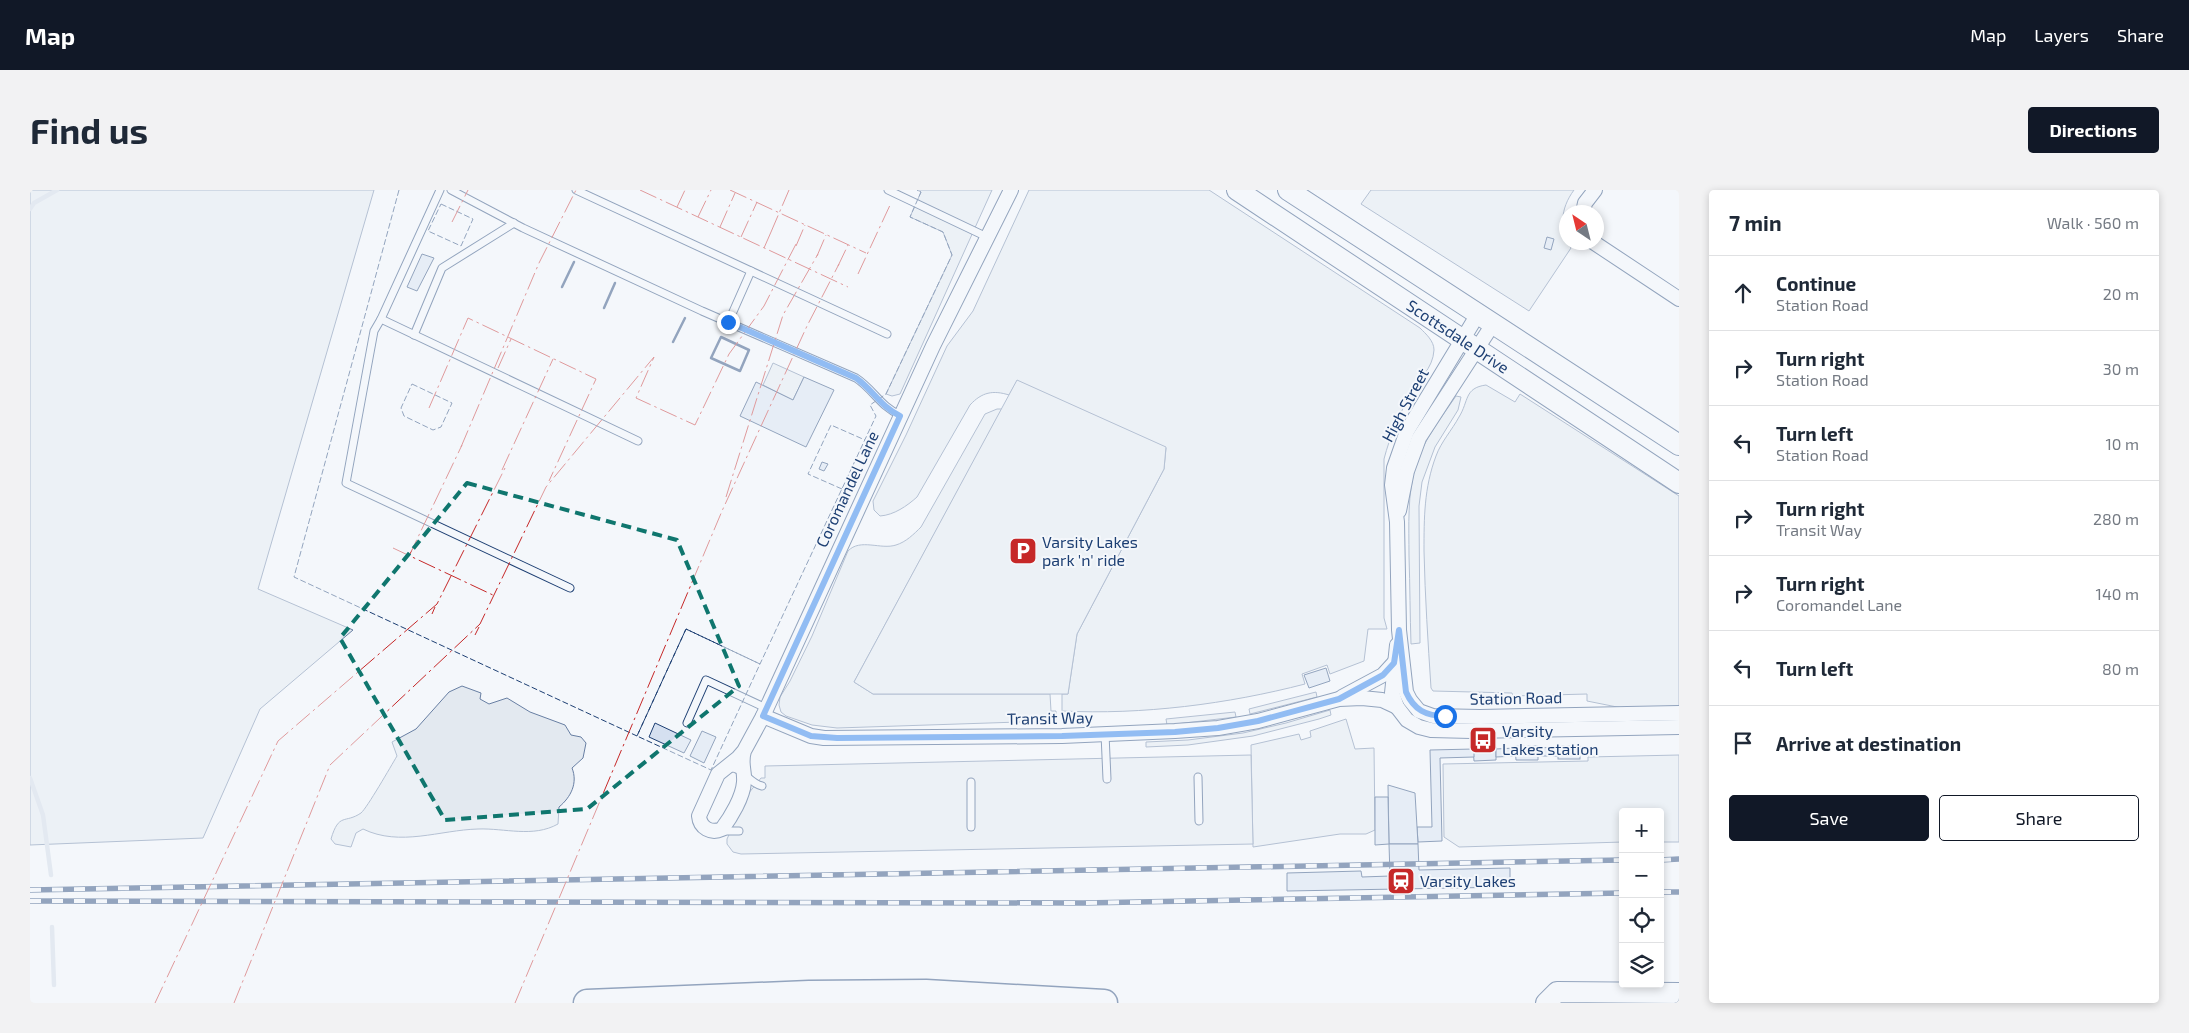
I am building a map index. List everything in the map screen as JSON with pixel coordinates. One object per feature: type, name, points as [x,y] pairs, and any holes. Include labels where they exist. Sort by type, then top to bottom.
[{"type":"highway","points":[[586,1003],[809,994],[906,993],[1104,1003]]},
{"type":"main road","name":"Scottsdale Drive","points":[[1237,190],[1679,483]]},
{"type":"main road","name":"Scottsdale Drive","points":[[1288,190],[1679,444]]},
{"type":"main road","points":[[1546,1003],[1558,992],[1679,993]]},
{"type":"street","name":"Coromandel Lane","points":[[744,751],[742,766],[745,780],[743,790],[722,829],[717,831],[708,830],[704,827],[699,816],[722,770],[733,763],[744,751],[764,712],[900,416],[1011,190]]},
{"type":"street","points":[[1584,205],[1595,190]]},
{"type":"street","points":[[1604,249],[1679,299]]},
{"type":"street","name":"High Street","points":[[1399,630],[1397,522],[1407,471],[1419,438],[1469,344],[1485,319]]},
{"type":"street","points":[[1397,707],[1392,693],[1399,630]]},
{"type":"street","name":"Station Road","points":[[1399,630],[1406,692],[1410,700],[1420,711],[1433,716],[1480,717],[1679,713]]},
{"type":"street","name":"Transit Way","points":[[1339,699],[1383,675],[1394,663]]},
{"type":"street","name":"Transit Way","points":[[764,712],[811,736],[824,738],[1105,734],[1218,728],[1258,721],[1339,699],[1362,698],[1382,700],[1397,707]]},
{"type":"street","name":"Station Road","points":[[1397,707],[1407,720],[1418,727],[1431,730],[1679,727]]},
{"type":"lane","points":[[440,190],[374,332],[346,483],[570,588]]},
{"type":"lane","points":[[451,190],[514,223],[728,322],[856,378],[882,404],[900,416]]},
{"type":"lane","points":[[576,190],[887,334]]},
{"type":"lane","points":[[888,190],[987,237]]},
{"type":"lane","points":[[414,335],[442,268],[514,223]]},
{"type":"lane","points":[[728,322],[751,271]]},
{"type":"lane","points":[[380,319],[638,441]]},
{"type":"lane","points":[[687,723],[706,680],[764,712]]},
{"type":"lane","points":[[1105,734],[1107,779]]},
{"type":"lane","points":[[722,770],[730,767],[743,774],[755,785],[762,786]]},
{"type":"lane","points":[[1198,777],[1199,821]]},
{"type":"lane","points":[[971,782],[971,827]]},
{"type":"lane","points":[[717,831],[739,830]]},
{"type":"highlighted area","points":[[467,483],[677,540],[739,686],[587,809],[445,820],[340,638]]},
{"type":"shaded area","points":[[30,190],[374,190],[258,589],[353,630],[260,709],[203,838],[30,845]]},
{"type":"shaded area","points":[[917,190],[992,190],[900,394],[892,396],[886,394],[952,255],[943,232],[910,217],[921,192]]},
{"type":"shaded area","points":[[1029,190],[1209,190],[1420,328],[1429,338],[1434,350],[1431,363],[1406,402],[1392,434],[1384,459],[1384,618],[1387,629],[1368,629],[1364,661],[1330,674],[1327,665],[1302,674],[1305,684],[1246,697],[1154,709],[1092,712],[1062,711],[1062,694],[1068,694],[1077,634],[1164,469],[1166,448],[1017,381],[1009,395],[988,393],[979,397],[970,405],[917,497],[905,507],[890,514],[880,516],[874,510],[873,501],[947,346],[973,311]]},
{"type":"shaded area","points":[[1371,190],[1574,190],[1566,205],[1559,205],[1559,250],[1570,250],[1529,311],[1361,204]]},
{"type":"shaded area","points":[[773,363],[804,377],[793,400],[763,385]]},
{"type":"shaded area","name":"Varsity Lakes park 'n' ride","points":[[1017,380],[1166,447],[1164,469],[1077,634],[1068,694],[873,694],[854,682]]},
{"type":"shaded area","points":[[1486,385],[1515,402],[1520,394],[1679,496],[1679,706],[1622,708],[1587,701],[1587,694],[1513,696],[1512,693],[1433,691],[1431,688],[1424,551],[1427,491],[1438,451],[1459,417],[1470,392]]},
{"type":"shaded area","points":[[1456,396],[1461,397],[1458,410],[1435,447],[1422,482],[1419,506],[1420,643],[1411,644],[1409,522],[1413,476],[1419,455],[1428,438]]},
{"type":"shaded area","points":[[1002,409],[854,682],[873,694],[1050,694],[1051,711],[1056,711],[1056,724],[1019,722],[837,728],[812,725],[786,716],[781,712],[779,705],[780,697],[812,636],[848,551],[858,545],[890,546],[900,544],[916,532],[921,527],[985,414]]},
{"type":"shaded area","points":[[462,686],[481,693],[480,699],[489,704],[507,698],[530,712],[565,725],[571,735],[581,737],[586,743],[583,758],[572,768],[574,784],[567,799],[559,807],[558,824],[539,831],[478,829],[406,837],[391,837],[363,829],[356,833],[351,847],[335,844],[331,839],[337,825],[364,810],[397,756],[392,742],[416,729],[449,692]]},
{"type":"shaded area","points":[[1316,692],[1317,697],[1250,714],[1249,709]]},
{"type":"shaded area","points":[[1330,710],[1331,715],[1253,736],[1188,745],[1146,747],[1146,742],[1188,740],[1243,733]]},
{"type":"shaded area","points":[[1235,712],[1236,717],[1167,725],[1166,719]]},
{"type":"shaded area","points":[[1346,719],[1355,749],[1374,748],[1375,830],[1366,834],[1340,834],[1253,847],[1251,745],[1299,734],[1301,740],[1311,737],[1310,731]]},
{"type":"shaded area","points":[[1251,755],[1253,844],[741,854],[733,852],[727,844],[727,839],[748,794],[761,778],[765,778],[765,766]]},
{"type":"shaded area","points":[[1679,755],[1679,842],[1664,842],[1664,808],[1619,808],[1619,842],[1459,847],[1444,837],[1443,764],[1588,761],[1588,757]]},
{"type":"building","points":[[1547,237],[1554,239],[1551,250],[1544,248]]},
{"type":"building","points":[[422,254],[434,258],[417,291],[407,287]]},
{"type":"building","points":[[804,377],[834,390],[806,447],[740,416],[756,382],[793,400]]},
{"type":"building","points":[[822,462],[828,464],[824,471],[819,469]]},
{"type":"building","points":[[1326,668],[1330,681],[1309,688],[1304,675]]},
{"type":"building","points":[[655,723],[691,740],[684,753],[649,737]]},
{"type":"building","points":[[702,731],[716,737],[704,763],[690,756]]},
{"type":"building","points":[[1515,746],[1538,746],[1538,760],[1516,760]]},
{"type":"building","points":[[1558,746],[1580,746],[1580,759],[1558,759]]},
{"type":"building","points":[[1473,747],[1496,747],[1496,760],[1474,761]]},
{"type":"building","points":[[1558,747],[1558,756],[1538,756],[1538,748]]},
{"type":"building","points":[[1515,748],[1516,756],[1496,757],[1496,749]]},
{"type":"building","points":[[1474,749],[1474,757],[1440,758],[1442,841],[1418,842],[1417,827],[1432,827],[1430,750]]},
{"type":"building","points":[[1388,785],[1415,793],[1418,844],[1389,844]]},
{"type":"building","name":"Varsity Lakes","points":[[1375,797],[1388,797],[1389,844],[1375,845]]},
{"type":"building","points":[[1389,844],[1418,844],[1419,870],[1510,868],[1510,887],[1287,891],[1287,873],[1361,871],[1362,877],[1390,876]]},
{"type":"waterway","points":[[30,209],[34,203],[57,190]]},
{"type":"waterway","points":[[30,778],[43,815],[51,875]]},
{"type":"waterway","points":[[52,927],[54,985]]},
{"type":"railway","points":[[1664,860],[1679,859]]},
{"type":"railway","points":[[30,890],[1619,860]]},
{"type":"railway","points":[[1664,892],[1679,892]]},
{"type":"railway","points":[[30,901],[1083,903],[1619,893]]},
{"type":"fence","points":[[399,190],[294,577],[637,736],[686,629],[760,664],[876,416],[870,405],[886,394],[952,255],[943,232],[910,217],[921,192],[917,190]]},
{"type":"fence","points":[[441,204],[473,219],[461,246],[428,231],[441,204]]},
{"type":"fence","points":[[412,384],[452,403],[441,427],[433,430],[404,416],[401,408],[412,384]]},
{"type":"fence","points":[[842,489],[808,474],[831,425],[865,440]]},
{"type":"fence","points":[[686,629],[760,664],[711,770],[637,736],[686,629]]},
{"type":"wall","points":[[562,287],[574,262]]},
{"type":"wall","points":[[604,308],[615,283]]},
{"type":"wall","points":[[673,342],[685,318]]},
{"type":"wall","points":[[721,337],[749,350],[740,371],[711,358],[721,337]]},
{"type":"power","points":[[452,222],[468,190]]},
{"type":"power","points":[[461,447],[539,263],[576,190]]},
{"type":"power","points":[[640,190],[848,287]]},
{"type":"power","points":[[677,207],[685,190]]},
{"type":"power","points":[[698,217],[711,190]]},
{"type":"power","points":[[730,190],[866,253]]},
{"type":"power","points":[[771,232],[789,190]]},
{"type":"power","points":[[720,227],[735,193]]},
{"type":"power","points":[[741,237],[757,202]]},
{"type":"power","points":[[858,274],[891,203]]},
{"type":"power","points":[[796,246],[805,225]]},
{"type":"power","points":[[764,248],[771,232]]},
{"type":"power","points":[[817,256],[826,235]]},
{"type":"power","points":[[234,1003],[330,765],[480,624],[546,487],[654,357],[636,398],[695,425],[729,354],[764,306],[796,244]]},
{"type":"power","points":[[838,266],[848,245]]},
{"type":"power","points":[[726,497],[783,315],[818,254]]},
{"type":"power","points":[[515,1003],[722,511],[807,326],[839,264]]},
{"type":"power","points":[[429,408],[468,318],[596,379],[549,481]]},
{"type":"power","points":[[498,368],[511,339]]},
{"type":"power","points":[[502,470],[553,359]]},
{"type":"power","points":[[409,556],[462,445]]},
{"type":"power","points":[[155,1003],[278,741],[437,604],[505,468]]},
{"type":"power","points":[[393,548],[495,596]]},
{"type":"power","points":[[432,614],[435,607]]},
{"type":"power","points":[[475,635],[479,627]]},
{"type":"place","name":"Varsity Lakes park 'n' ride","points":[[1023,551]]},
{"type":"place","name":"Varsity Lakes station","points":[[1483,740]]},
{"type":"place","name":"Varsity Lakes","points":[[1401,881]]},
{"type":"route","points":[[728,322],[856,378],[882,404],[900,416],[763,716],[811,736],[824,738],[1062,736],[1175,732],[1218,728],[1258,721],[1339,699],[1383,675],[1394,663],[1399,630],[1406,692],[1410,700],[1420,711],[1433,716],[1445,716]]}]
